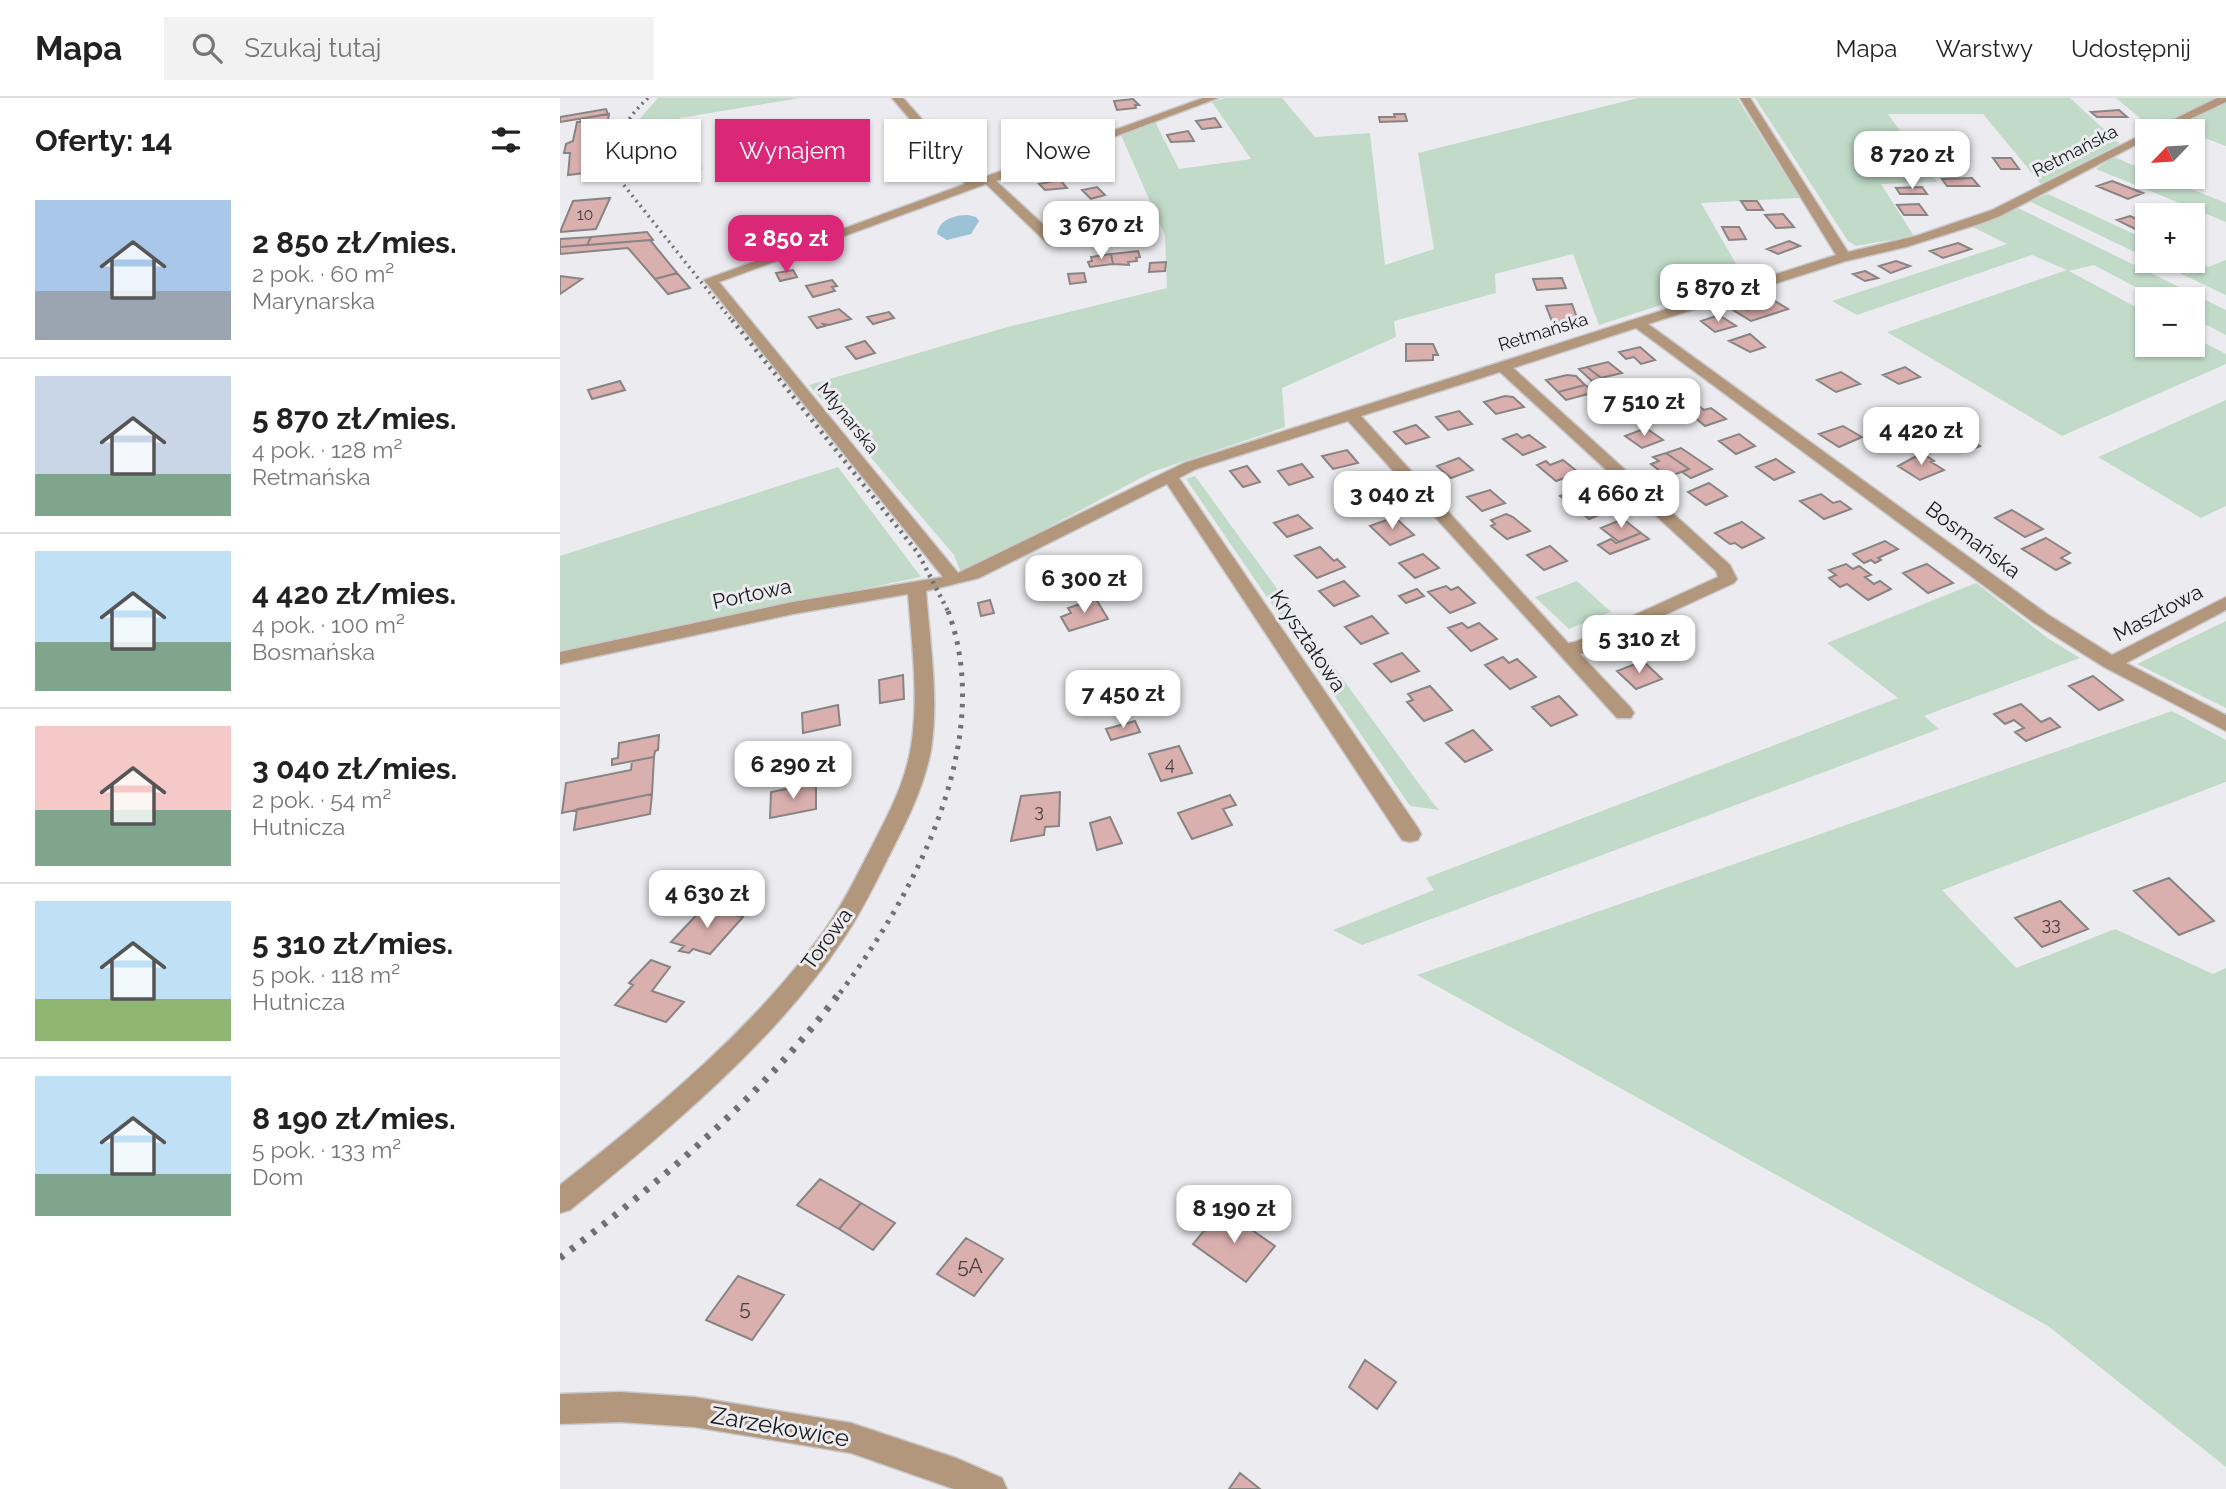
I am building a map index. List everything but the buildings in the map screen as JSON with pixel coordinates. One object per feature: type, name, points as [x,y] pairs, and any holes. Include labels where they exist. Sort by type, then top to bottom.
[{"type":"street","points":[[897,98],[975,185],[1213,98]]},
{"type":"street","points":[[1745,98],[1844,257]]},
{"type":"street","points":[[2181,119],[2226,98]]},
{"type":"street","name":"Retmańska","points":[[954,579],[988,568],[1169,475],[1501,365],[1844,257],[1909,243],[1996,213],[2135,141]]},
{"type":"street","points":[[989,180],[1054,242]]},
{"type":"street","name":"Młynarska","points":[[954,579],[712,280],[975,185]]},
{"type":"street","name":"Bosmańska","points":[[1638,323],[2040,618],[2111,663],[2226,724]]},
{"type":"street","points":[[1501,365],[1728,574],[1724,583],[1567,651]]},
{"type":"street","points":[[1350,414],[1560,647],[1567,651],[1624,713]]},
{"type":"street","name":"Kryształowa","points":[[1169,475],[1410,834]]},
{"type":"street","name":"Portowa","points":[[560,658],[793,608],[954,579]]},
{"type":"street","name":"Torowa","points":[[560,1201],[709,1074],[792,986],[829,942],[852,907],[893,826],[921,750],[925,715],[917,587]]},
{"type":"street","name":"Masztowa","points":[[2111,663],[2226,603]]},
{"type":"street","name":"Zarzekowice","points":[[560,1409],[620,1407],[694,1412],[851,1438],[956,1474],[991,1489]]},
{"type":"green space","points":[[658,98],[800,98],[680,119],[640,119]]},
{"type":"green space","points":[[1225,98],[1282,98],[1315,137],[1370,133],[1385,265],[1434,249],[1418,153],[1638,98],[1737,98],[1800,198],[1701,203],[1744,278],[1599,325],[1573,254],[1495,274],[1496,293],[1394,321],[1396,337],[1282,388],[1285,427],[1152,472],[985,561],[960,571],[954,555],[809,385],[1004,328],[1167,288],[1165,236],[1121,135],[1155,122],[1179,169],[1251,159],[1212,102]]},
{"type":"green space","points":[[1755,98],[2070,98],[2120,144],[2041,184],[1983,114],[1888,114],[1937,182],[1881,184],[1914,236],[1856,246],[1848,241]]},
{"type":"green space","points":[[2116,98],[2217,98],[2172,119],[2141,119]]},
{"type":"green space","points":[[2226,103],[2226,146],[2205,138],[2205,119],[2193,119]]},
{"type":"green space","points":[[2114,157],[2135,166],[2135,185],[2096,169]]},
{"type":"green space","points":[[2145,189],[2191,189],[2226,203],[2226,222],[2205,213],[2205,203],[2179,203]]},
{"type":"green space","points":[[2048,194],[2135,234],[2135,252],[2029,201]]},
{"type":"green space","points":[[2018,208],[2135,265],[2135,273],[2151,273],[2179,287],[2135,287],[2094,265],[2069,271],[2135,307],[2135,357],[2205,357],[2205,343],[2226,354],[2226,364],[2062,436],[1887,332],[2067,270],[2032,255],[1857,315],[1832,301],[2007,244],[1973,227]]},
{"type":"green space","points":[[2226,260],[2226,295],[2179,273],[2205,273],[2205,266]]},
{"type":"green space","points":[[2205,300],[2226,310],[2226,335],[2205,324]]},
{"type":"green space","points":[[2226,400],[2226,506],[2201,518],[2098,457]]},
{"type":"green space","points":[[838,467],[921,577],[560,651],[560,556]]},
{"type":"green space","points":[[1195,476],[1439,810],[1410,806],[1186,479]]},
{"type":"green space","points":[[1577,581],[1611,612],[1569,629],[1535,597]]},
{"type":"green space","points":[[1976,583],[2049,639],[2080,658],[1924,716],[1939,729],[1362,945],[1333,930],[1434,890],[1426,878],[1898,698],[1827,643]]},
{"type":"green space","points":[[2226,621],[2226,708],[2137,664]]},
{"type":"green space","points":[[2172,711],[2226,740],[2226,782],[1942,890],[2016,968],[2115,929],[2213,974],[2226,968],[2226,1467],[2048,1326],[1417,975]]},
{"type":"water","points":[[968,215],[979,221],[971,234],[947,240],[937,234],[944,221]]},
{"type":"railway","points":[[648,98],[631,117],[620,137],[618,159],[623,184],[733,322]]},
{"type":"railway","points":[[732,320],[918,553],[948,611]]},
{"type":"railway","points":[[840,993],[896,909],[920,862],[940,812],[955,762],[962,711],[960,660],[948,611]]},
{"type":"railway","points":[[560,1258],[674,1167],[745,1101],[779,1066],[841,991]]}]
